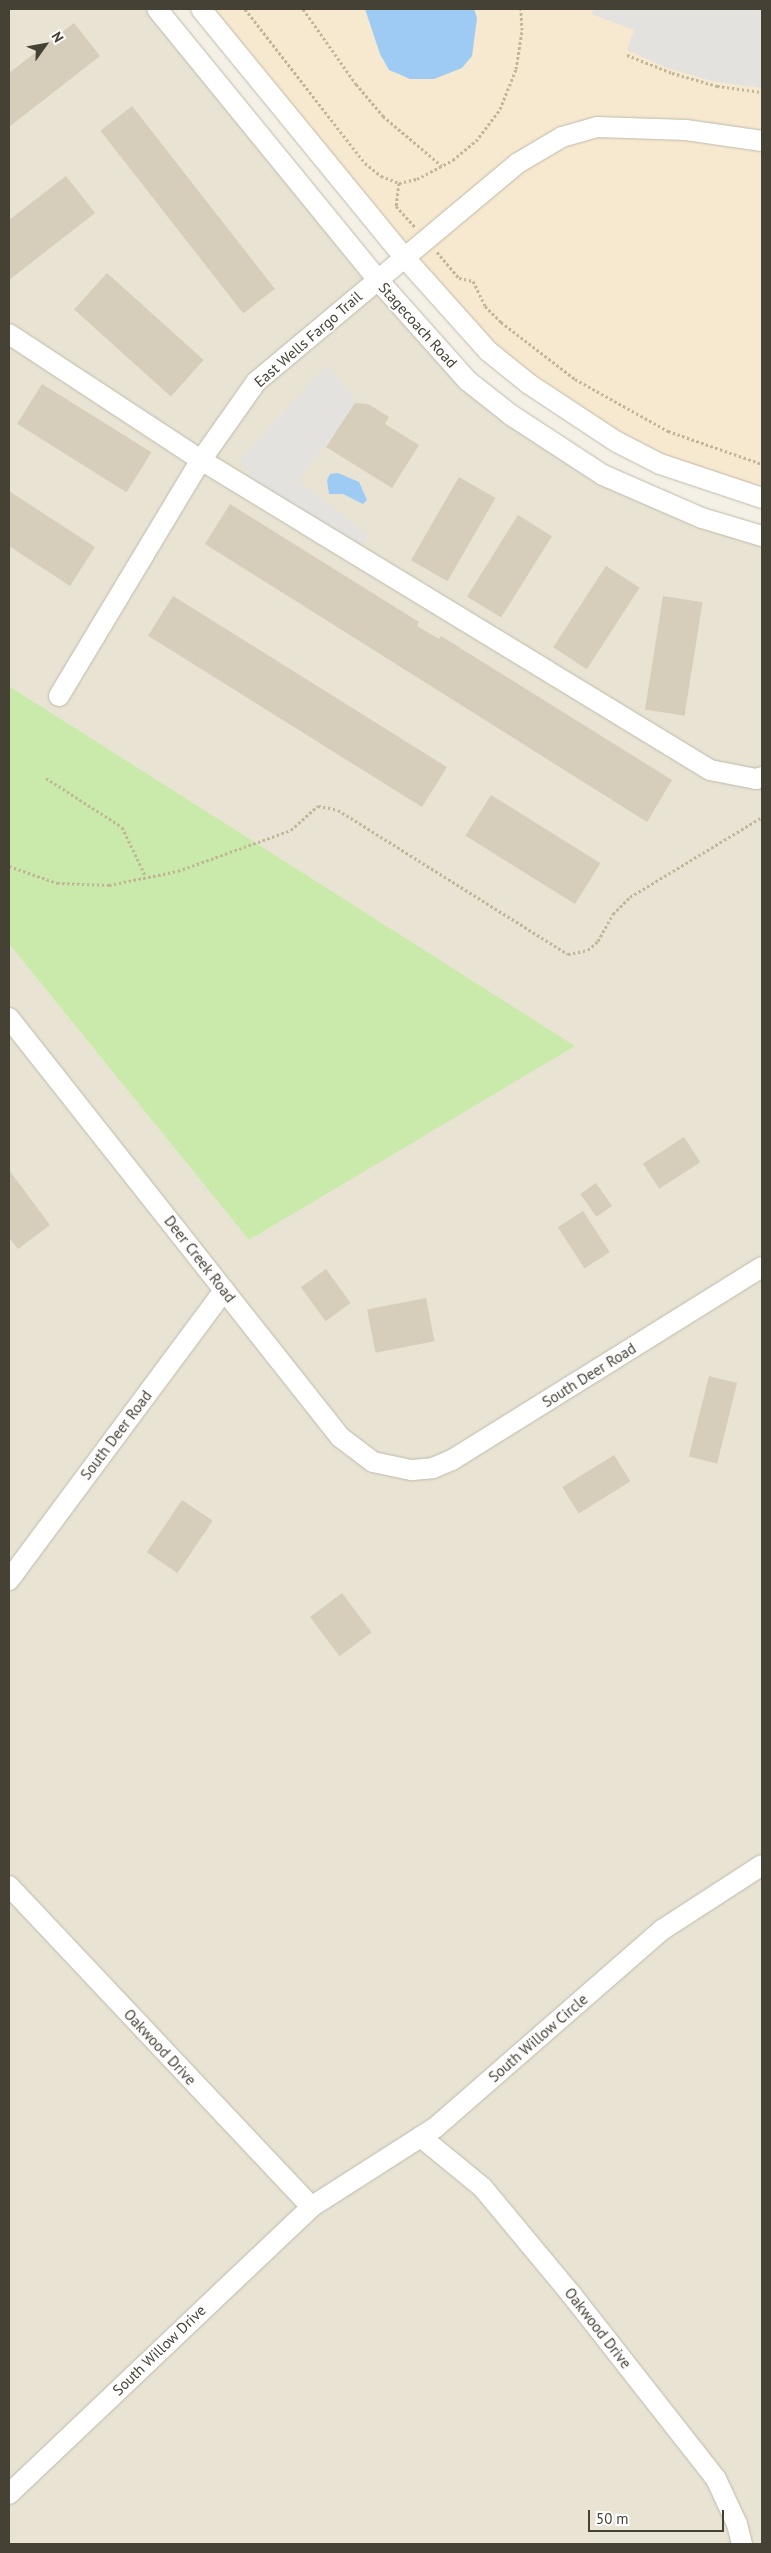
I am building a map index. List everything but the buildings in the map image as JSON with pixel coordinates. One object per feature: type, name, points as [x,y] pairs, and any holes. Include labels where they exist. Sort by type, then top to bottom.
[{"type":"street","name":"Stagecoach Road","points":[[157,9],[377,279],[468,380],[556,446],[603,475],[648,497],[762,536]]},
{"type":"street","points":[[201,9],[404,257],[488,352],[573,414],[660,464],[762,498]]},
{"type":"street","name":"East Wells Fargo Trail","points":[[59,696],[201,460],[256,382],[377,279],[518,164],[562,137],[597,127],[632,126],[686,130],[762,141]]},
{"type":"street","points":[[9,334],[201,460],[710,770],[756,779],[762,777]]},
{"type":"street","name":"Deer Creek Road","points":[[9,1018],[224,1290],[355,1451],[373,1462],[412,1470]]},
{"type":"street","name":"South Deer Road","points":[[412,1470],[432,1468],[458,1457],[762,1267]]},
{"type":"street","name":"South Deer Road","points":[[9,1580],[224,1290]]},
{"type":"street","name":"South Willow Circle","points":[[311,2207],[421,2137],[662,1930],[762,1865]]},
{"type":"street","name":"Oakwood Drive","points":[[9,1886],[311,2207]]},
{"type":"street","name":"Oakwood Drive","points":[[421,2137],[483,2188],[572,2294],[716,2479],[737,2524],[742,2544]]},
{"type":"street","name":"South Willow Drive","points":[[9,2494],[311,2207]]},
{"type":"path","points":[[245,9],[365,163],[381,176],[399,183],[417,179],[442,166],[476,141],[500,109],[516,69],[522,30],[520,9]]},
{"type":"path","points":[[303,9],[356,84],[383,116],[442,166]]},
{"type":"path","points":[[627,55],[672,73],[718,86],[762,92]]},
{"type":"path","points":[[396,206],[399,183]]},
{"type":"path","points":[[460,278],[473,280],[485,306],[533,348],[608,400],[668,431],[762,464]]},
{"type":"path","points":[[46,778],[122,827],[146,877]]},
{"type":"path","points":[[9,866],[57,883],[109,885],[178,871],[250,847],[290,830],[318,806],[338,810],[568,954],[588,950],[598,941],[613,914],[630,897],[762,817]]},
{"type":"shaded area","points":[[9,9],[157,9],[426,336],[556,446],[762,536],[762,2544],[9,2544],[9,944],[249,1240],[572,1045],[9,686]]},
{"type":"shaded area","points":[[201,9],[762,9],[762,498],[660,464],[488,351]]},
{"type":"shaded area","points":[[594,9],[762,9],[762,88],[716,82],[667,68],[627,50],[634,30],[591,14]]},
{"type":"shaded area","points":[[327,365],[358,403],[298,480],[368,535],[353,553],[266,495],[239,461]]},
{"type":"green space","points":[[9,686],[575,1046],[249,1240],[9,944]]},
{"type":"water","points":[[365,9],[474,9],[477,18],[472,56],[462,68],[434,79],[410,79],[389,70],[380,54]]},
{"type":"water","points":[[338,473],[359,482],[367,500],[363,504],[343,494],[329,494],[327,480],[330,474]]}]
